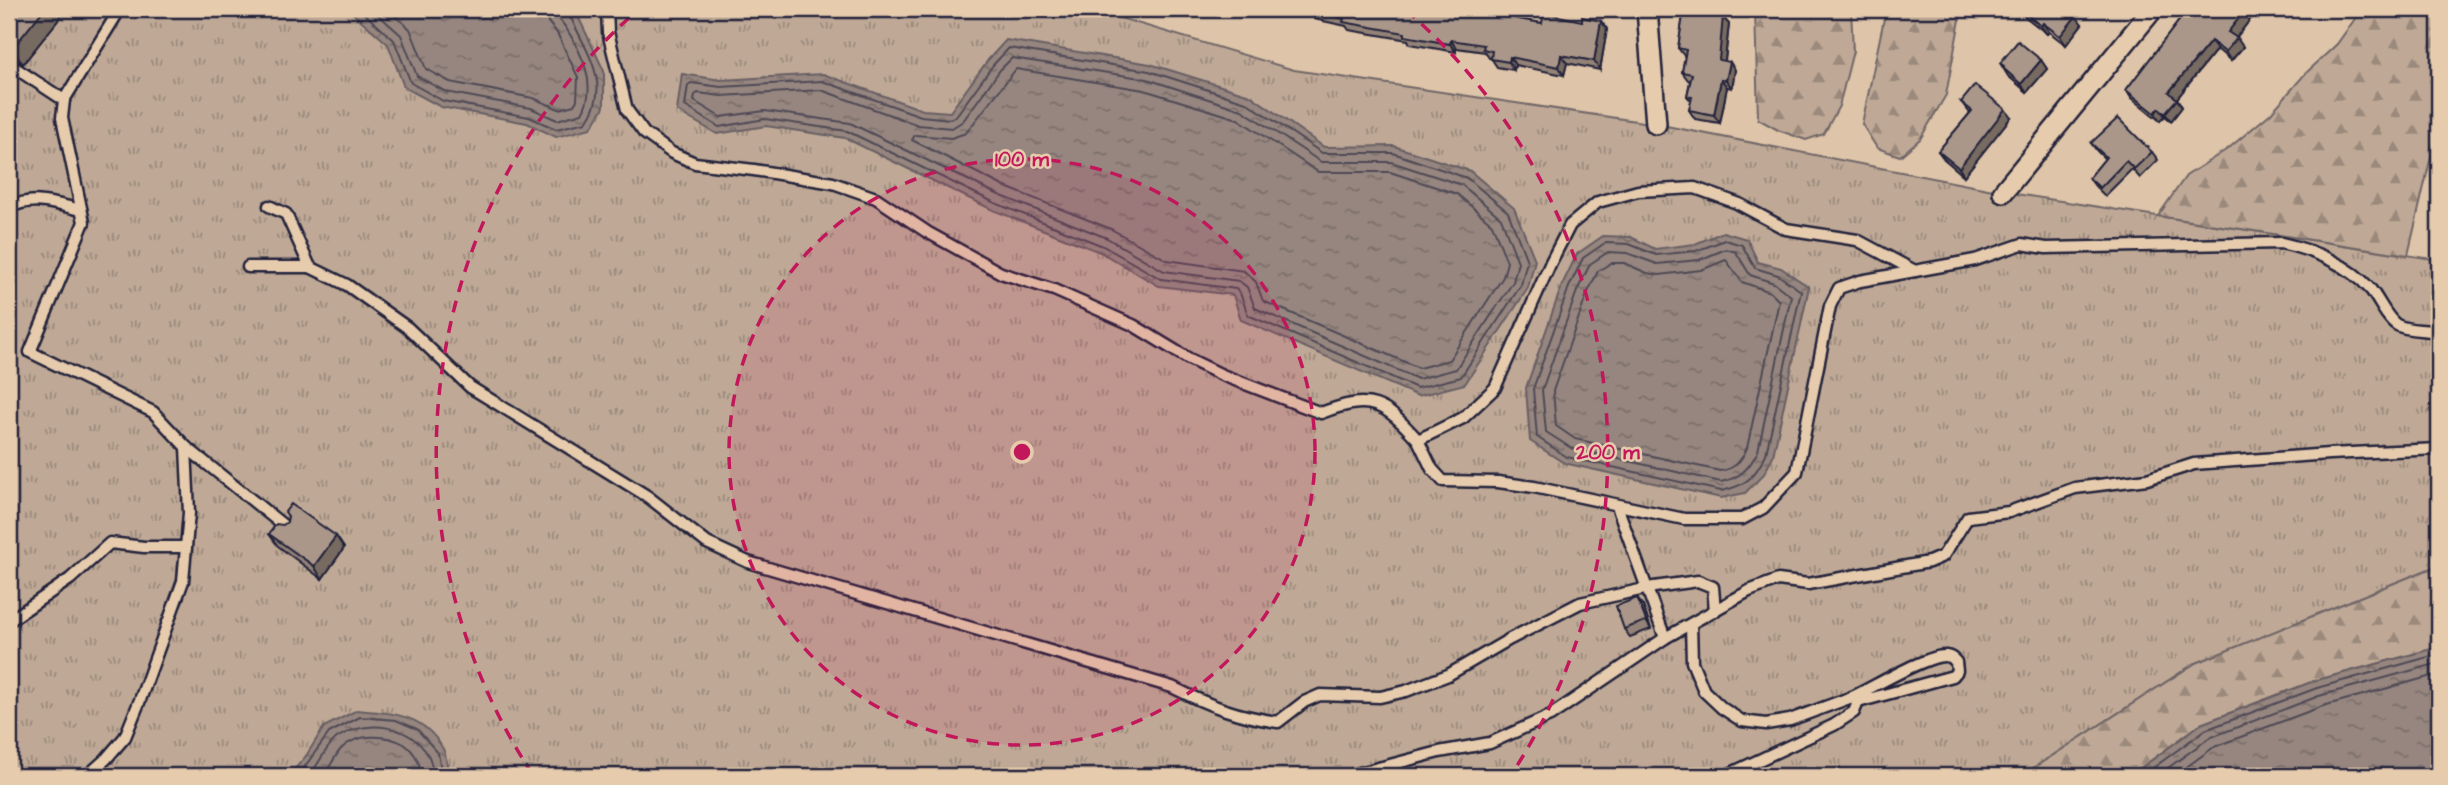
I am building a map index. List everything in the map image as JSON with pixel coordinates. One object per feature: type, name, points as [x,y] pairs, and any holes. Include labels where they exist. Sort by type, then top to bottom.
[{"type":"street","points":[[1647,9],[1656,124]]},
{"type":"street","points":[[2003,192],[2153,9]]},
{"type":"lane","points":[[120,9],[64,100],[62,118],[84,222],[30,352],[153,412],[186,447],[289,530]]},
{"type":"lane","points":[[607,9],[608,32],[627,110],[644,133],[672,153],[695,163],[833,183],[876,198],[927,232],[1001,273],[1054,290],[1133,325],[1189,359],[1222,375],[1321,413],[1343,404],[1370,402],[1393,413],[1418,440],[1433,469],[1443,481],[1497,482],[1534,487],[1684,519],[1742,519],[1763,508],[1797,472],[1830,306],[1839,288],[1860,281],[1975,260],[2022,244],[2046,248],[2281,243],[2308,249],[2342,267],[2369,288],[2395,324],[2412,330],[2439,333]]},
{"type":"lane","points":[[9,64],[64,100]]},
{"type":"lane","points":[[1418,440],[1463,418],[1494,388],[1570,225],[1598,202],[1638,191],[1695,188],[1737,203],[1786,229],[1857,240],[1915,271]]},
{"type":"lane","points":[[9,199],[44,201],[81,210]]},
{"type":"lane","points":[[9,208],[21,201]]},
{"type":"lane","points":[[269,206],[286,214],[310,267]]},
{"type":"lane","points":[[248,267],[310,267],[347,285],[408,328],[470,387],[647,496],[708,543],[748,562],[1172,687],[1216,708],[1249,718],[1278,722],[1304,702],[1320,695],[1380,697],[1406,691],[1448,675],[1580,603],[1698,581],[1713,587],[1715,611]]},
{"type":"lane","points":[[87,776],[125,737],[183,581],[189,513],[186,447]]},
{"type":"lane","points":[[1348,776],[1439,752],[1490,743],[1550,716],[1665,638],[1749,592],[1778,580],[1808,584],[1929,562],[1943,556],[1968,517],[2010,512],[2075,488],[2147,479],[2194,464],[2439,449]]},
{"type":"lane","points":[[1617,506],[1665,638]]},
{"type":"lane","points":[[9,621],[69,579],[110,543],[144,547],[186,547]]},
{"type":"lane","points":[[1691,624],[1692,662],[1704,691],[1722,708],[1742,721],[1766,724],[1790,720],[1855,699],[1953,676],[1957,671],[1956,662],[1951,657],[1944,656],[1928,660],[1855,699]]},
{"type":"lane","points":[[1726,776],[1834,725],[1854,712],[1855,699]]},
{"type":"green space","points":[[9,9],[1090,9],[1294,70],[1656,124],[2003,192],[2439,260],[2439,565],[2194,664],[2021,776],[9,776]]},
{"type":"green space","points":[[1755,9],[1851,9],[1853,51],[1839,106],[1824,134],[1806,140],[1758,119]]},
{"type":"green space","points":[[1886,9],[1962,9],[1946,95],[1920,139],[1900,156],[1877,148],[1862,124]]},
{"type":"green space","points":[[2362,9],[2439,9],[2439,122],[2408,255],[2158,216],[2186,176],[2229,148],[2271,113],[2305,74],[2337,44]]},
{"type":"green space","points":[[2439,565],[2439,647],[2314,681],[2201,724],[2130,776],[2021,776],[2194,664]]},
{"type":"water","points":[[348,9],[567,9],[577,14],[604,71],[604,107],[591,128],[556,137],[527,123],[441,107],[404,87],[388,44]]},
{"type":"water","points":[[1006,40],[1150,64],[1250,95],[1324,147],[1394,146],[1470,171],[1514,208],[1535,260],[1528,288],[1465,384],[1418,396],[1241,320],[1233,295],[1159,286],[1100,252],[993,210],[845,138],[766,126],[717,134],[677,111],[682,74],[721,80],[823,74],[923,110],[950,112]]},
{"type":"water","points":[[1723,232],[1747,239],[1758,262],[1781,268],[1809,287],[1773,456],[1764,474],[1745,493],[1721,498],[1564,463],[1530,441],[1526,388],[1562,285],[1577,254],[1603,236],[1631,237],[1655,249],[1695,244]]},
{"type":"water","points":[[2439,647],[2439,776],[2130,776],[2201,724],[2314,681]]},
{"type":"water","points":[[357,710],[395,714],[427,729],[443,749],[449,776],[289,776],[306,756],[324,727]]},
{"type":"building","points":[[9,9],[44,9],[12,49],[9,47]]},
{"type":"building","points":[[1309,9],[1493,9],[1513,12],[1512,18],[1542,23],[1544,13],[1582,21],[1582,17],[1601,21],[1594,61],[1561,55],[1559,67],[1510,57],[1509,62],[1491,59],[1492,51],[1483,49],[1484,45],[1451,40],[1450,44],[1405,36],[1405,33],[1343,22],[1344,19]]},
{"type":"building","points":[[1684,9],[1720,9],[1719,15],[1723,16],[1719,60],[1730,62],[1726,80],[1721,79],[1714,115],[1689,110],[1692,97],[1687,96],[1692,74],[1682,72],[1686,50],[1678,48]]},
{"type":"building","points":[[2020,9],[2067,9],[2076,16],[2060,36],[2043,23],[2041,26]]},
{"type":"building","points":[[2188,9],[2246,9],[2228,32],[2237,38],[2225,52],[2211,41],[2169,92],[2177,99],[2165,113],[2159,108],[2155,113],[2126,90]]},
{"type":"building","points":[[2018,41],[2041,60],[2021,84],[2000,63]]},
{"type":"building","points":[[1975,85],[2005,109],[1959,168],[1938,151],[1972,111],[1961,102]]},
{"type":"building","points":[[2118,118],[2152,152],[2134,169],[2126,161],[2100,188],[2089,178],[2106,157],[2091,143]]},
{"type":"building","points":[[291,504],[336,536],[314,566],[269,534],[276,524],[283,525],[287,522],[288,516],[285,512]]},
{"type":"building","points":[[1637,598],[1646,621],[1624,629],[1616,606]]}]
